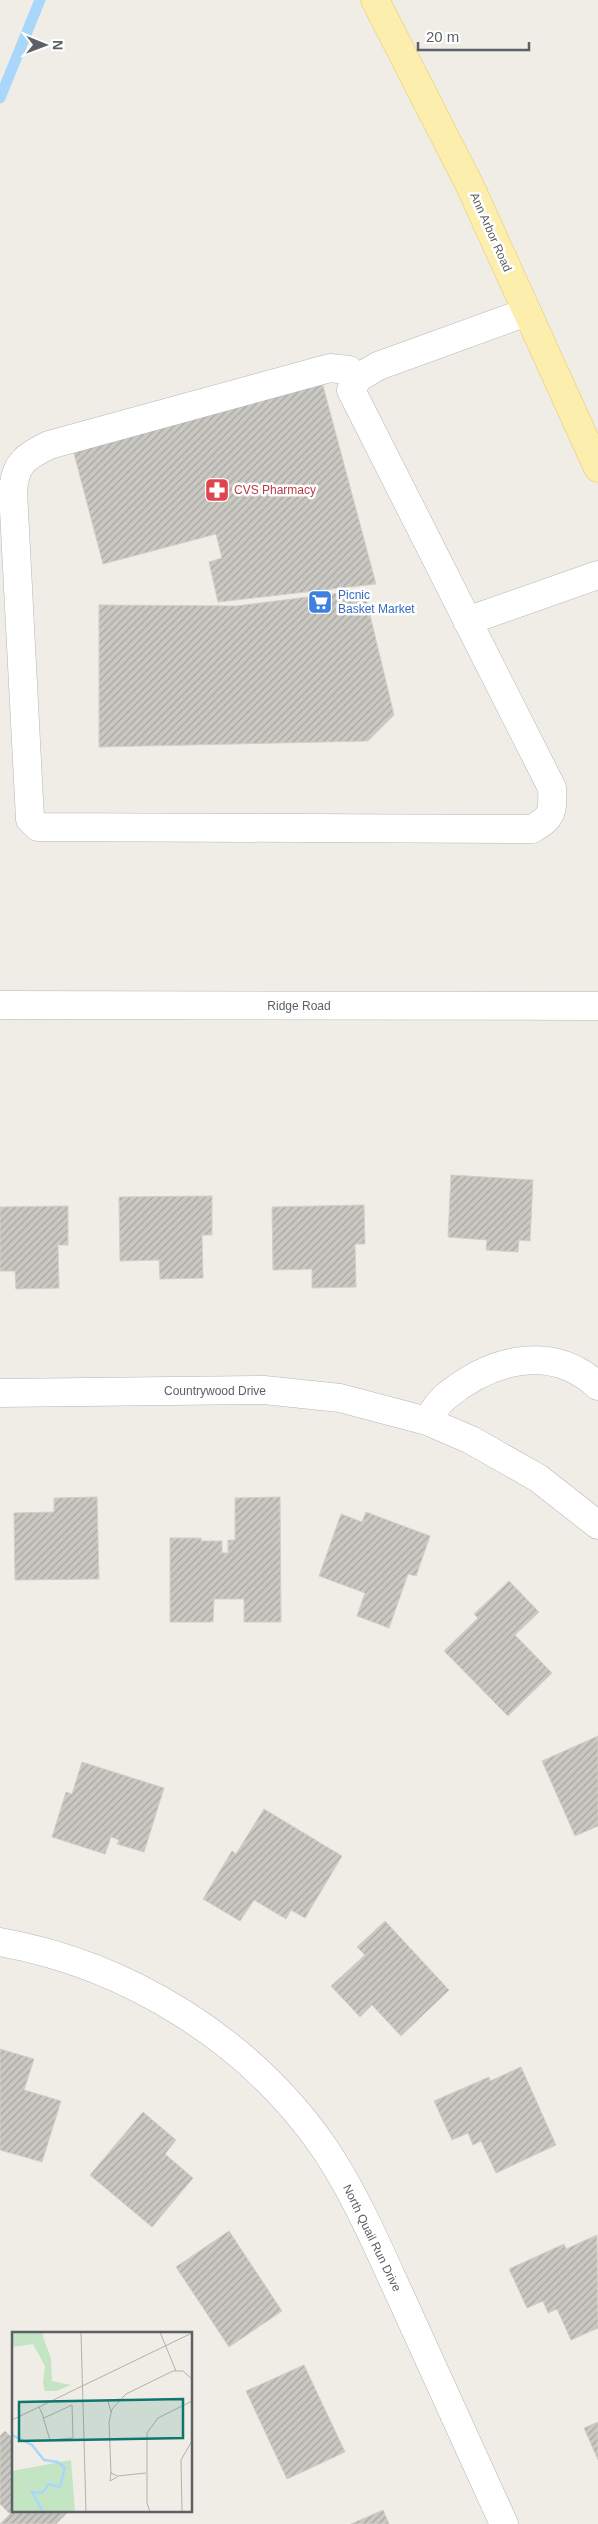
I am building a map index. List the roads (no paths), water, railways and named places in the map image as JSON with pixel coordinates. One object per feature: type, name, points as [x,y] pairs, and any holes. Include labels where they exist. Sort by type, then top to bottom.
[{"type":"main road","name":"Ann Arbor Road","points":[[375,0],[470,186],[598,468]]},
{"type":"street","points":[[358,378],[348,370],[330,368],[320,370],[49,445],[28,455],[14,472],[13,491],[30,819],[38,827],[532,829],[547,820],[552,808],[552,788],[351,390],[358,378],[378,366],[527,312]]},
{"type":"street","points":[[467,621],[598,575]]},
{"type":"street","name":"Ridge Road","points":[[0,1005],[598,1006]]},
{"type":"street","points":[[427,1421],[444,1398],[484,1370],[509,1362],[535,1360],[561,1364],[588,1377],[598,1386]]},
{"type":"street","name":"Countrywood Drive","points":[[0,1393],[264,1390],[340,1398],[427,1421],[471,1440],[538,1478],[598,1525]]},
{"type":"street","name":"North Quail Run Drive","points":[[0,1942],[28,1947],[86,1965],[142,1989],[208,2030],[254,2068],[297,2112],[325,2149],[357,2201],[504,2524]]},
{"type":"waterway","points":[[0,98],[40,0]]},
{"type":"place","name":"CVS Pharmacy","points":[[217,490]]},
{"type":"place","name":"Picnic Basket Market","points":[[320,602]]}]
